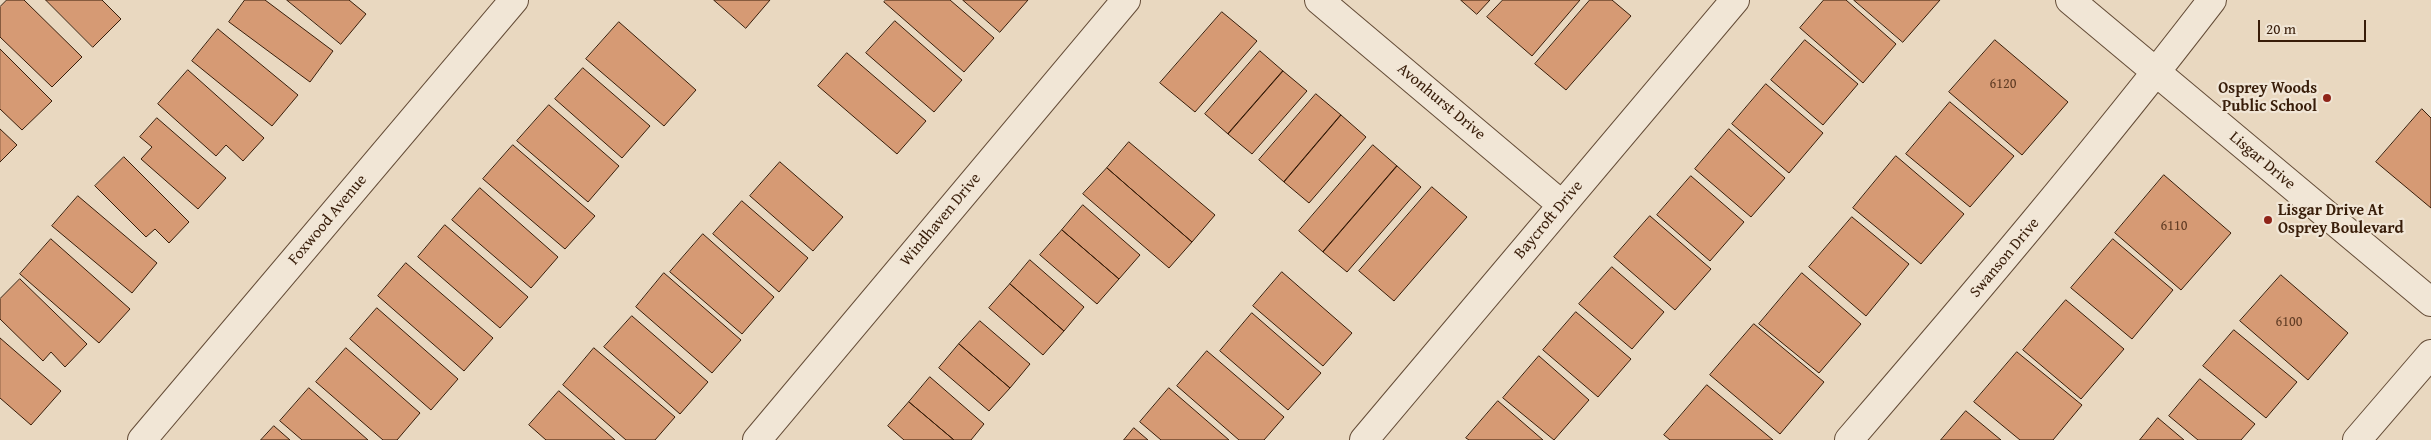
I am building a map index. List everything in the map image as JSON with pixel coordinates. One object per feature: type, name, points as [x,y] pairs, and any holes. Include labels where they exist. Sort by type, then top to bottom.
[{"type":"street","name":"Foxwood Avenue","points":[[142,440],[514,0]]},
{"type":"street","name":"Windhaven Drive","points":[[757,440],[1126,0]]},
{"type":"street","name":"Avonhurst Drive","points":[[1319,0],[1562,205]]},
{"type":"street","name":"Baycroft Drive","points":[[1364,440],[1735,0]]},
{"type":"street","name":"Lisgar Drive","points":[[2070,0],[2431,302]]},
{"type":"street","name":"Swanson Drive","points":[[1849,440],[1999,266],[2156,73],[2212,0]]},
{"type":"street","points":[[2357,440],[2431,354]]},
{"type":"building","points":[[7,0],[24,0],[82,57],[52,87],[0,37],[0,7]]},
{"type":"building","points":[[46,0],[102,0],[121,19],[93,47]]},
{"type":"building","points":[[245,0],[265,0],[333,51],[310,82],[229,22]]},
{"type":"building","points":[[287,0],[349,0],[366,14],[341,44]]},
{"type":"building","points":[[714,0],[770,0],[746,28]]},
{"type":"building","points":[[886,0],[950,0],[994,38],[964,72],[884,2]]},
{"type":"building","points":[[963,0],[1028,0],[1000,32]]},
{"type":"building","points":[[1461,0],[1490,0],[1477,14]]},
{"type":"building","points":[[1503,0],[1580,0],[1532,56],[1487,17]]},
{"type":"building","points":[[1590,0],[1612,0],[1631,16],[1566,90],[1535,64]]},
{"type":"building","points":[[1824,0],[1846,0],[1896,44],[1863,83],[1800,28]]},
{"type":"building","points":[[1854,0],[1940,0],[1903,42]]},
{"type":"building","points":[[1222,12],[1257,41],[1195,112],[1160,83]]},
{"type":"building","points":[[895,21],[962,80],[934,112],[866,53]]},
{"type":"building","points":[[619,22],[696,90],[664,126],[586,59]]},
{"type":"building","points":[[218,29],[298,95],[272,126],[192,61]]},
{"type":"building","points":[[1805,40],[1858,84],[1823,125],[1771,80]]},
{"type":"building","points":[[1995,40],[2068,102],[2022,155],[1949,92]]},
{"type":"building","points":[[0,49],[52,101],[22,130],[0,109]]},
{"type":"building","points":[[1260,51],[1283,71],[1228,134],[1205,114]]},
{"type":"building","points":[[847,53],[926,121],[897,154],[818,86]]},
{"type":"building","points":[[583,68],[650,126],[622,158],[555,99]]},
{"type":"building","points":[[188,70],[264,138],[243,161],[226,145],[216,156],[158,104]]},
{"type":"building","points":[[1283,71],[1307,91],[1252,154],[1228,134]]},
{"type":"building","points":[[1766,84],[1823,133],[1789,173],[1732,124]]},
{"type":"building","points":[[1316,94],[1341,115],[1284,182],[1259,160]]},
{"type":"building","points":[[1950,102],[2014,156],[1970,207],[1906,154]]},
{"type":"building","points":[[549,105],[619,166],[588,202],[517,141]]},
{"type":"building","points":[[2422,109],[2431,118],[2431,208],[2376,162]]},
{"type":"building","points":[[1341,115],[1366,137],[1309,203],[1284,182]]},
{"type":"building","points":[[157,118],[226,178],[198,209],[141,159],[152,147],[140,137]]},
{"type":"building","points":[[0,129],[17,145],[0,162]]},
{"type":"building","points":[[1729,129],[1785,178],[1751,217],[1695,169]]},
{"type":"building","points":[[1129,142],[1215,215],[1192,242],[1107,168]]},
{"type":"building","points":[[513,145],[595,216],[565,249],[483,179]]},
{"type":"building","points":[[1373,145],[1397,166],[1323,252],[1299,231]]},
{"type":"building","points":[[1896,156],[1964,214],[1921,264],[1853,208]]},
{"type":"building","points":[[124,157],[189,222],[169,243],[155,229],[146,237],[95,186]]},
{"type":"building","points":[[780,162],[843,217],[813,251],[750,196]]},
{"type":"building","points":[[1397,166],[1421,187],[1347,272],[1323,252]]},
{"type":"building","points":[[1107,168],[1192,242],[1169,268],[1083,194]]},
{"type":"building","points":[[2164,175],[2231,233],[2181,290],[2115,233]]},
{"type":"building","points":[[1691,176],[1744,222],[1710,261],[1657,215]]},
{"type":"building","points":[[1432,187],[1467,217],[1394,301],[1359,271]]},
{"type":"building","points":[[480,188],[558,257],[531,288],[452,220]]},
{"type":"building","points":[[78,196],[157,263],[132,293],[52,226]]},
{"type":"building","points":[[742,201],[808,258],[779,292],[713,234]]},
{"type":"building","points":[[1083,205],[1140,255],[1119,279],[1062,230]]},
{"type":"building","points":[[1650,216],[1711,269],[1675,310],[1614,257]]},
{"type":"building","points":[[1852,217],[1909,264],[1866,316],[1809,267]]},
{"type":"building","points":[[445,225],[528,297],[500,328],[418,257]]},
{"type":"building","points":[[1062,230],[1119,279],[1097,304],[1040,255]]},
{"type":"building","points":[[703,234],[774,297],[742,334],[670,272]]},
{"type":"building","points":[[51,239],[130,309],[99,343],[20,274]]},
{"type":"building","points":[[2113,239],[2173,290],[2132,339],[2071,288]]},
{"type":"building","points":[[1030,260],[1084,307],[1064,331],[1010,284]]},
{"type":"building","points":[[406,263],[493,338],[464,371],[378,296]]},
{"type":"building","points":[[1612,267],[1664,312],[1632,349],[1579,304]]},
{"type":"building","points":[[1282,272],[1352,333],[1323,366],[1253,306]]},
{"type":"building","points":[[664,273],[741,340],[712,373],[636,307]]},
{"type":"building","points":[[1802,273],[1861,324],[1819,373],[1759,324]]},
{"type":"building","points":[[2281,275],[2348,333],[2308,380],[2240,321]]},
{"type":"building","points":[[20,279],[87,344],[65,367],[51,352],[43,361],[0,319],[0,299]]},
{"type":"building","points":[[1010,284],[1064,331],[1043,355],[989,308]]},
{"type":"building","points":[[2066,300],[2124,349],[2081,399],[2023,350]]},
{"type":"building","points":[[377,308],[458,379],[431,410],[350,339]]},
{"type":"building","points":[[1576,312],[1631,359],[1598,397],[1543,350]]},
{"type":"building","points":[[1252,313],[1321,373],[1288,410],[1220,351]]},
{"type":"building","points":[[632,316],[708,382],[680,414],[604,347]]},
{"type":"building","points":[[980,321],[1030,364],[1010,388],[959,344]]},
{"type":"building","points":[[1754,324],[1824,382],[1780,434],[1710,375]]},
{"type":"building","points":[[2234,330],[2297,382],[2266,418],[2203,366]]},
{"type":"building","points":[[0,338],[61,391],[31,425],[0,398]]},
{"type":"building","points":[[959,344],[1010,388],[989,411],[939,368]]},
{"type":"building","points":[[346,348],[420,413],[397,440],[383,440],[316,382]]},
{"type":"building","points":[[594,348],[675,417],[655,440],[626,440],[563,385]]},
{"type":"building","points":[[1207,351],[1284,417],[1264,440],[1239,440],[1177,386]]},
{"type":"building","points":[[2017,352],[2082,405],[2053,440],[2020,440],[1974,402]]},
{"type":"building","points":[[1539,356],[1589,400],[1554,440],[1503,398]]},
{"type":"building","points":[[930,377],[984,424],[971,440],[954,440],[909,402]]},
{"type":"building","points":[[2200,379],[2255,424],[2241,440],[2198,440],[2169,416]]},
{"type":"building","points":[[1707,385],[1773,440],[1670,440],[1664,435]]},
{"type":"building","points":[[309,388],[368,440],[302,440],[280,421]]},
{"type":"building","points":[[1169,388],[1229,440],[1161,440],[1140,422]]},
{"type":"building","points":[[559,391],[615,440],[546,440],[529,425]]},
{"type":"building","points":[[1498,401],[1543,440],[1469,440],[1466,438]]},
{"type":"building","points":[[909,402],[954,440],[904,440],[888,426]]},
{"type":"building","points":[[1966,411],[2001,440],[1941,440]]},
{"type":"building","points":[[2158,418],[2184,440],[2140,440]]},
{"type":"building","points":[[274,426],[290,440],[261,440]]},
{"type":"building","points":[[1134,428],[1148,440],[1124,440]]},
{"type":"place","name":"Osprey Woods Public School","points":[[2327,98]]},
{"type":"place","name":"Lisgar Drive At Osprey Boulevard","points":[[2268,220]]}]
